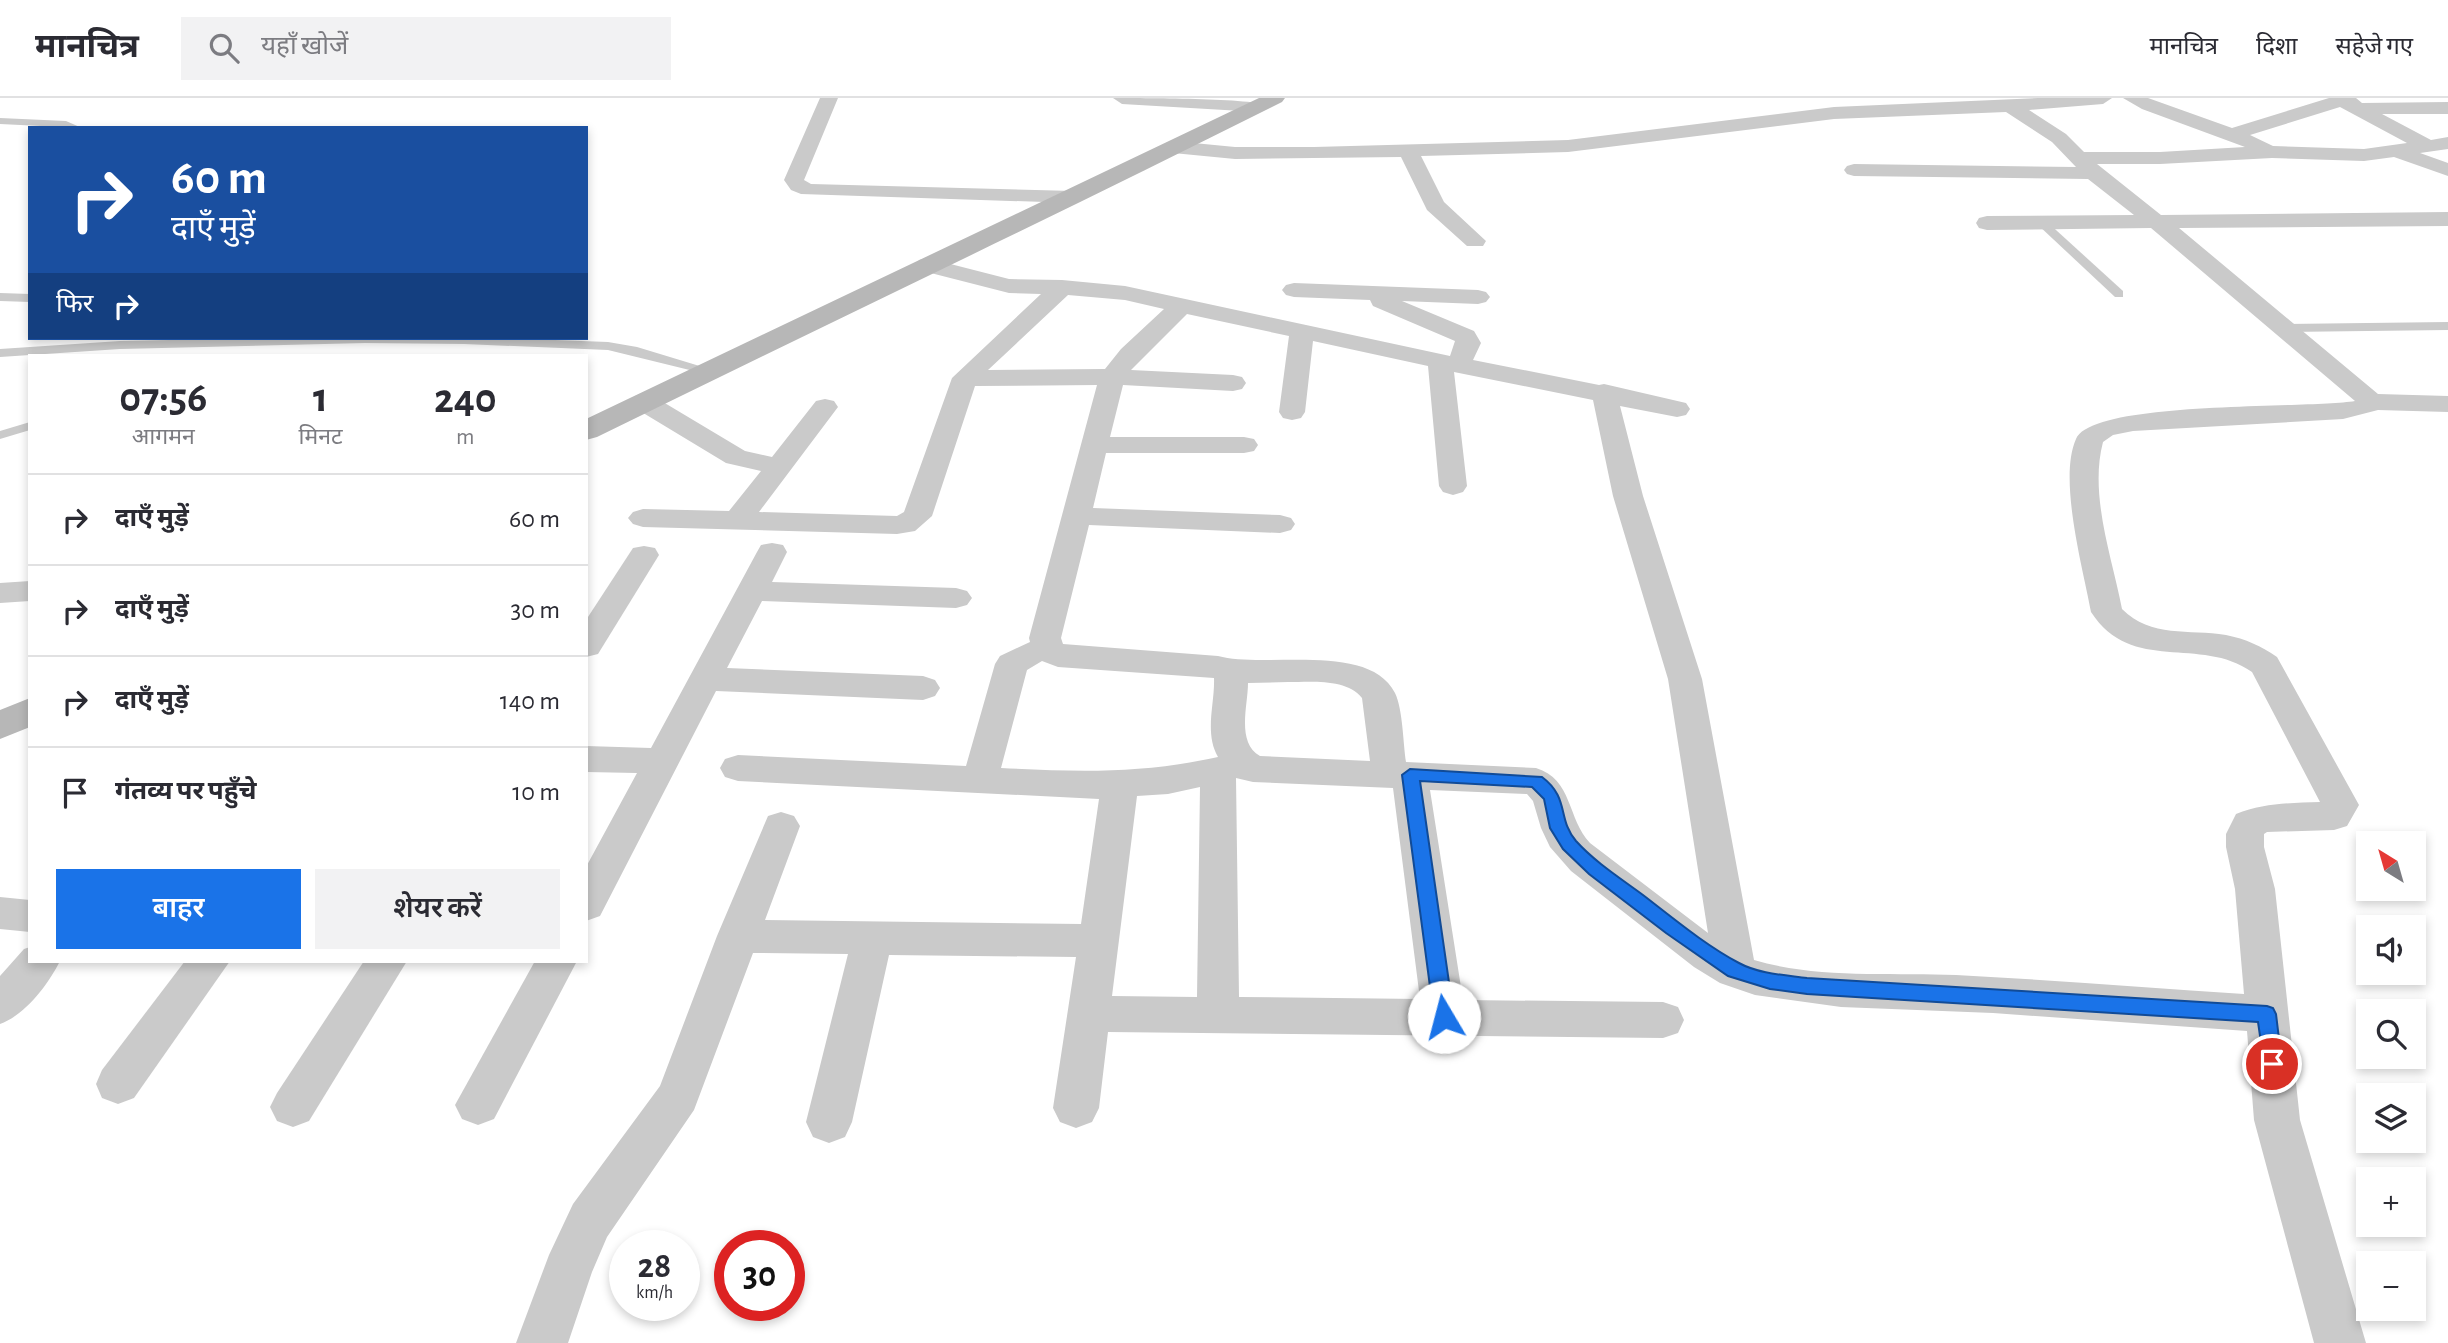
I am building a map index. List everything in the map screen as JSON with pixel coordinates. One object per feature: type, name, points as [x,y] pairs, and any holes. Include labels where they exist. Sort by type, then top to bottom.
[{"type":"main road","points":[[588,429],[927,265],[1074,198],[1267,102]]},
{"type":"main road","points":[[0,726],[28,712]]},
{"type":"street","points":[[829,98],[794,180],[798,186],[808,190],[1074,198]]},
{"type":"street","points":[[1122,98],[1267,102]]},
{"type":"street","points":[[1173,147],[1235,153],[1587,145],[1853,111],[2010,106],[2103,98]]},
{"type":"street","points":[[2132,98],[2170,115],[2232,134],[2272,152]]},
{"type":"street","points":[[2232,134],[2347,101],[2448,108]]},
{"type":"street","points":[[2347,101],[2426,145]]},
{"type":"street","points":[[2010,106],[2047,129],[2085,165],[2285,328],[2370,402],[2448,404]]},
{"type":"street","points":[[1854,170],[2085,165],[2272,152],[2352,155],[2448,143]]},
{"type":"street","points":[[1408,151],[1435,205],[1475,241]]},
{"type":"street","points":[[2397,151],[2448,170]]},
{"type":"street","points":[[1987,223],[2154,220],[2340,223],[2448,219]]},
{"type":"street","points":[[1292,412],[1294,290],[1297,264]]},
{"type":"street","points":[[927,265],[1009,286],[1062,287],[1125,293],[1295,331],[1677,409]]},
{"type":"street","points":[[643,518],[897,525],[912,521],[917,516],[965,378],[1062,287]]},
{"type":"street","points":[[1294,290],[1478,297]]},
{"type":"street","points":[[1362,293],[1465,336],[1469,343],[1449,363],[1453,486]]},
{"type":"street","points":[[1181,306],[1130,354],[1112,377],[1045,638],[1048,649],[1058,656],[1077,659],[1218,667],[1230,672],[1325,672],[1368,682],[1376,688],[1400,774],[1444,1017]]},
{"type":"street","points":[[965,378],[1112,377],[1233,383]]},
{"type":"street","points":[[1604,393],[1628,496],[1685,679],[1735,971]]},
{"type":"street","points":[[644,402],[736,457],[779,467]]},
{"type":"street","points":[[2340,1343],[2277,1120],[2255,889],[2245,834],[2249,824],[2264,818],[2334,816],[2340,805],[2265,665],[2256,656],[2236,648],[2144,638],[2127,633],[2116,626],[2107,612],[2084,487],[2087,448],[2095,431],[2160,419],[2295,416],[2355,411],[2367,407],[2370,402]]},
{"type":"street","points":[[739,519],[825,407]]},
{"type":"street","points":[[1096,445],[1244,445]]},
{"type":"street","points":[[1077,516],[1280,524]]},
{"type":"street","points":[[588,901],[772,552]]},
{"type":"street","points":[[588,643],[644,555]]},
{"type":"street","points":[[0,593],[28,591]]},
{"type":"street","points":[[751,591],[956,598]]},
{"type":"street","points":[[980,780],[1012,664],[1031,653],[1048,649]]},
{"type":"street","points":[[1218,1015],[1230,768],[1233,756],[1228,743],[1230,672]]},
{"type":"street","points":[[706,679],[923,688]]},
{"type":"street","points":[[588,759],[663,761]]},
{"type":"street","points":[[738,768],[1087,786],[1168,781],[1230,768],[1536,781],[1548,790],[1553,799],[1559,828],[1569,845],[1595,869],[1659,918],[1735,971],[1770,981],[1807,986],[2267,1014]]},
{"type":"street","points":[[1076,1108],[1120,784]]},
{"type":"street","points":[[542,1343],[580,1241],[600,1206],[661,1126],[678,1096],[781,826]]},
{"type":"street","points":[[0,913],[28,916]]},
{"type":"street","points":[[737,936],[1099,941]]},
{"type":"street","points":[[829,1122],[872,938]]},
{"type":"street","points":[[0,1006],[38,963]]},
{"type":"street","points":[[118,1084],[208,963]]},
{"type":"street","points":[[293,1107],[385,963]]},
{"type":"street","points":[[478,1105],[555,963]]},
{"type":"street","points":[[1089,1014],[1663,1020]]},
{"type":"lane","points":[[0,121],[71,126]]},
{"type":"lane","points":[[2041,222],[2119,294]]},
{"type":"lane","points":[[0,297],[28,298]]},
{"type":"lane","points":[[2285,328],[2448,326]]},
{"type":"lane","points":[[74,347],[84,340]]},
{"type":"lane","points":[[312,354],[332,340]]},
{"type":"lane","points":[[0,353],[74,347],[437,340],[608,346],[710,371]]},
{"type":"lane","points":[[0,435],[28,427]]},
{"type":"route","points":[[1444,1017],[1410,775],[1536,781],[1548,790],[1553,799],[1559,828],[1569,845],[1595,869],[1672,928],[1735,971],[1770,981],[1807,986],[2267,1014],[2272,1064]]}]
